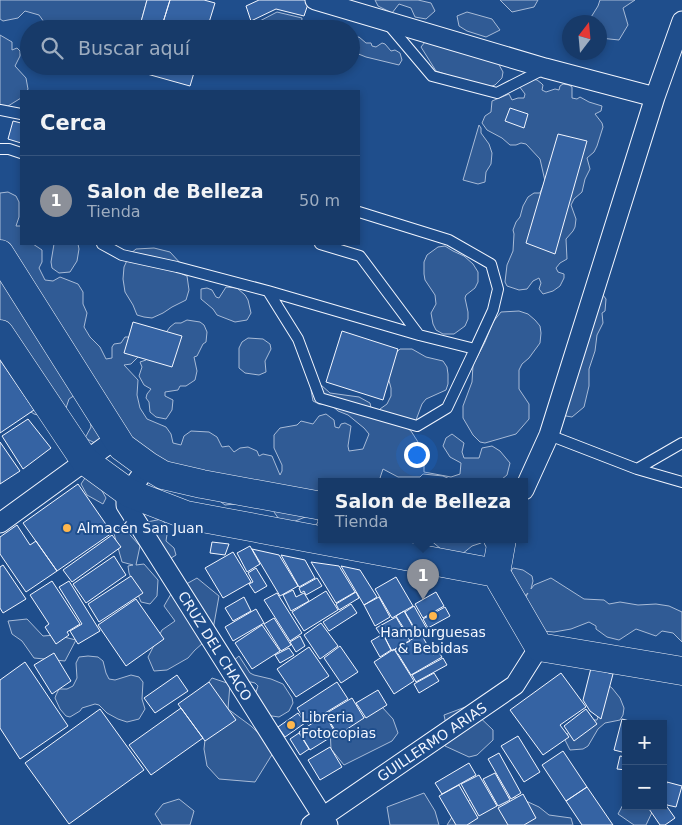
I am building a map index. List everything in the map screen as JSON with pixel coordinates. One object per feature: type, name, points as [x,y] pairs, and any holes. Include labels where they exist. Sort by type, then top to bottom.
[{"type":"street","points":[[315,0],[545,68],[655,97]]},
{"type":"street","points":[[528,481],[549,435],[655,97],[682,21]]},
{"type":"street","points":[[0,254],[122,447],[163,475],[318,505]]},
{"type":"street","points":[[0,334],[85,461],[129,493],[186,515],[318,540]]},
{"type":"street","points":[[0,523],[117,438]]},
{"type":"street","points":[[129,493],[148,466]]},
{"type":"street","name":"CRUZ DEL CHACO","points":[[129,493],[125,499],[126,505],[321,822]]},
{"type":"street","points":[[336,543],[496,573]]},
{"type":"street","points":[[500,543],[496,573],[539,647],[682,671]]},
{"type":"street","name":"GUILLERMO ARIAS","points":[[321,822],[516,685],[539,647]]},
{"type":"lane","points":[[384,20],[432,76],[497,93],[545,68]]},
{"type":"lane","points":[[0,110],[20,114]]},
{"type":"lane","points":[[0,149],[9,149],[20,153]]},
{"type":"lane","points":[[268,291],[298,339],[320,398],[417,426],[447,408],[493,310],[498,289],[490,264],[449,240],[360,212]]},
{"type":"lane","points":[[104,245],[122,255],[177,267],[268,291],[419,335],[475,349]]},
{"type":"lane","points":[[323,245],[360,256],[419,335]]},
{"type":"lane","points":[[549,435],[637,469],[682,482]]},
{"type":"lane","points":[[637,469],[682,443]]},
{"type":"shaded area","points":[[0,0],[147,0],[141,20],[43,20],[39,15],[25,11],[18,18],[3,21],[0,19]]},
{"type":"shaded area","points":[[375,0],[418,0],[431,3],[435,11],[426,19],[415,17],[411,8],[399,4],[392,13],[378,6]]},
{"type":"shaded area","points":[[500,0],[538,0],[534,7],[512,12]]},
{"type":"shaded area","points":[[600,0],[635,0],[623,8],[628,25],[619,40],[607,39],[607,15],[592,15]]},
{"type":"shaded area","points":[[277,12],[302,18],[302,20],[262,20]]},
{"type":"shaded area","points":[[467,12],[492,19],[500,30],[486,37],[467,31],[459,26],[457,16]]},
{"type":"shaded area","points":[[0,35],[12,42],[12,50],[17,48],[20,51],[20,56],[15,66],[20,71],[20,75],[26,78],[28,89],[20,90],[20,99],[0,111]]},
{"type":"shaded area","points":[[360,38],[376,47],[382,43],[385,44],[391,51],[395,50],[400,53],[402,60],[399,65],[360,55]]},
{"type":"shaded area","points":[[425,42],[498,63],[503,72],[502,78],[495,85],[486,88],[436,71],[421,47]]},
{"type":"shaded area","points":[[532,79],[541,83],[543,85],[542,90],[546,92],[555,89],[559,90],[563,84],[569,85],[572,87],[572,98],[577,99],[580,97],[602,106],[601,111],[595,114],[603,127],[594,152],[587,158],[590,169],[582,192],[574,199],[571,205],[576,219],[573,231],[566,239],[567,259],[556,268],[558,272],[564,274],[564,278],[560,286],[553,291],[543,294],[539,289],[541,283],[539,278],[533,281],[527,289],[519,290],[507,286],[505,282],[507,265],[513,251],[513,230],[516,222],[528,197],[534,193],[540,193],[545,181],[540,159],[526,144],[510,145],[487,130],[482,123],[485,116],[491,112],[492,101],[509,94],[512,100],[524,98],[525,94],[519,86]]},
{"type":"shaded area","points":[[479,125],[481,133],[489,144],[492,153],[491,164],[486,172],[485,182],[478,184],[463,180]]},
{"type":"shaded area","points":[[8,192],[16,196],[19,202],[19,217],[16,226],[20,226],[20,245],[34,245],[42,250],[42,262],[39,268],[45,280],[53,281],[60,277],[78,284],[83,292],[83,304],[87,313],[84,327],[90,337],[100,347],[106,359],[112,358],[112,347],[114,344],[121,343],[125,337],[131,337],[139,356],[131,364],[124,365],[138,380],[137,395],[140,408],[147,419],[166,427],[171,434],[173,443],[181,445],[184,436],[191,431],[209,432],[217,437],[222,447],[229,446],[234,452],[240,448],[248,447],[257,451],[259,456],[263,454],[272,456],[280,475],[282,465],[274,448],[274,435],[280,428],[297,425],[301,421],[313,424],[319,416],[326,414],[334,420],[335,427],[339,428],[341,424],[345,423],[351,426],[349,451],[363,449],[369,434],[364,428],[330,404],[319,404],[313,401],[311,390],[315,384],[321,385],[330,393],[359,397],[370,403],[373,417],[379,420],[380,409],[387,404],[391,396],[388,377],[395,354],[400,349],[412,349],[426,357],[443,361],[447,367],[448,374],[446,390],[426,399],[416,420],[407,428],[418,442],[417,451],[422,458],[424,472],[451,477],[460,474],[461,463],[450,457],[443,446],[446,438],[452,434],[464,443],[462,452],[464,458],[479,458],[482,448],[492,446],[500,451],[510,463],[507,475],[503,478],[447,478],[423,474],[420,477],[398,477],[383,469],[380,478],[318,478],[318,522],[317,516],[310,515],[293,522],[281,522],[274,512],[277,507],[243,499],[235,504],[225,505],[106,435],[95,443],[85,438],[91,427],[90,419],[75,395],[69,399],[65,411],[46,417],[34,414],[28,410],[0,366],[0,193]]},
{"type":"shaded area","points":[[54,245],[78,245],[77,261],[70,272],[59,273],[52,268]]},
{"type":"shaded area","points":[[445,246],[464,256],[473,264],[478,272],[478,282],[475,288],[465,298],[468,319],[465,326],[454,334],[443,334],[436,330],[433,324],[431,313],[436,304],[435,295],[425,280],[424,274],[424,262],[427,255],[438,247]]},
{"type":"shaded area","points":[[154,248],[170,252],[182,265],[182,274],[187,276],[189,290],[186,300],[152,318],[137,315],[125,292],[123,279],[124,267],[130,254],[136,249]]},
{"type":"shaded area","points":[[226,287],[237,288],[245,295],[251,313],[247,320],[235,322],[217,315],[201,299],[201,289],[207,288],[212,290],[216,297],[219,298]]},
{"type":"shaded area","points":[[600,291],[606,299],[605,311],[602,313],[603,323],[597,335],[595,351],[589,369],[589,386],[584,407],[572,417],[566,416],[559,400]]},
{"type":"shaded area","points":[[519,311],[528,314],[535,320],[540,326],[541,333],[540,343],[519,370],[519,389],[529,404],[529,419],[516,434],[485,443],[480,442],[473,435],[463,418],[463,406],[472,382],[473,365],[493,322],[501,312]]},
{"type":"shaded area","points":[[187,320],[200,322],[204,325],[207,332],[206,342],[197,356],[194,357],[197,371],[195,380],[186,386],[180,386],[178,390],[165,392],[165,396],[173,400],[172,410],[166,419],[156,417],[150,412],[149,402],[146,398],[151,389],[144,385],[139,376],[142,367],[140,362],[146,360],[170,327],[175,323]]},
{"type":"shaded area","points":[[248,338],[263,339],[270,344],[271,349],[265,361],[266,372],[259,375],[245,373],[239,368],[239,348],[242,342]]},
{"type":"shaded area","points":[[85,478],[97,482],[106,498],[103,504],[87,495],[81,484]]},
{"type":"shaded area","points":[[162,519],[168,528],[166,541],[174,548],[176,555],[168,560],[137,524]]},
{"type":"shaded area","points":[[318,522],[318,531],[313,529]]},
{"type":"shaded area","points":[[122,526],[140,546],[136,565],[144,564],[158,580],[157,596],[150,604],[141,602],[129,573],[128,566],[133,565],[122,562],[113,530],[117,531]]},
{"type":"shaded area","points":[[434,543],[481,543],[472,546],[462,554],[447,554]]},
{"type":"shaded area","points":[[513,568],[523,570],[532,576],[531,589],[534,585],[551,578],[584,599],[604,600],[609,604],[620,602],[638,605],[656,604],[669,606],[682,612],[682,642],[673,633],[662,631],[656,636],[636,629],[619,640],[607,637],[589,622],[571,629],[554,632],[542,631],[523,602],[528,593],[521,599],[506,580]]},
{"type":"shaded area","points":[[197,578],[219,596],[212,635],[188,658],[167,670],[154,671],[148,657],[162,630],[175,621],[164,606],[171,594]]},
{"type":"shaded area","points":[[27,619],[43,636],[56,635],[76,640],[65,661],[34,658],[22,641],[12,634],[8,621]]},
{"type":"shaded area","points":[[239,656],[250,673],[283,684],[292,698],[293,703],[289,711],[279,717],[265,715],[255,695],[258,686],[251,682],[240,683],[232,662]]},
{"type":"shaded area","points":[[79,657],[98,657],[103,661],[109,679],[115,680],[131,675],[139,677],[143,682],[142,699],[145,709],[139,719],[127,722],[118,719],[95,704],[82,708],[70,717],[66,716],[60,709],[55,698],[59,689],[67,689],[73,686],[77,678],[76,663]]},
{"type":"shaded area","points":[[212,678],[230,684],[228,709],[266,740],[273,753],[255,782],[219,779],[207,766],[204,749],[206,730],[202,691]]},
{"type":"shaded area","points":[[608,685],[620,698],[624,708],[623,715],[620,720],[605,723],[598,729],[588,746],[583,749],[570,750],[565,740],[568,733],[571,729],[597,720]]},
{"type":"shaded area","points":[[468,706],[493,730],[493,740],[477,755],[469,757],[445,746],[444,737],[447,729],[444,715]]},
{"type":"shaded area","points":[[382,707],[393,719],[398,733],[392,741],[344,765],[331,749],[330,728],[344,718],[365,717]]},
{"type":"shaded area","points":[[424,793],[435,811],[439,825],[390,825],[387,807]]},
{"type":"shaded area","points":[[479,793],[493,797],[515,797],[539,807],[549,815],[571,818],[573,825],[447,825],[456,811]]},
{"type":"shaded area","points":[[179,799],[194,811],[190,825],[162,825],[155,814],[163,804]]},
{"type":"shaded area","points":[[622,806],[622,810],[653,810],[646,825],[634,825],[618,814]]},
{"type":"building","points":[[147,0],[170,0],[164,20],[141,20]]},
{"type":"building","points":[[170,0],[204,0],[215,3],[210,20],[164,20]]},
{"type":"building","points":[[259,0],[309,1],[304,16],[276,9],[251,20],[246,6]]},
{"type":"building","points":[[151,75],[193,75],[190,86]]},
{"type":"building","points":[[510,108],[528,114],[524,128],[505,121]]},
{"type":"building","points":[[13,121],[20,123],[20,143],[8,139]]},
{"type":"building","points":[[558,134],[587,141],[555,254],[526,243]]},
{"type":"building","points":[[133,322],[182,336],[172,367],[124,353]]},
{"type":"building","points":[[342,331],[398,349],[383,400],[326,382]]},
{"type":"building","points":[[0,360],[34,410],[0,433]]},
{"type":"building","points":[[28,419],[51,448],[23,469],[2,436]]},
{"type":"building","points":[[0,442],[20,471],[0,484]]},
{"type":"building","name":"Almacén San Juan","points":[[78,484],[112,533],[57,571],[23,523]]},
{"type":"building","points":[[17,525],[30,545],[36,541],[57,571],[26,592],[0,554],[0,537]]},
{"type":"building","points":[[112,535],[121,547],[72,582],[63,570]]},
{"type":"building","points":[[212,542],[229,544],[225,555],[210,553]]},
{"type":"building","points":[[250,546],[260,564],[247,572],[237,553]]},
{"type":"building","points":[[252,549],[279,555],[298,586],[280,596]]},
{"type":"building","points":[[233,552],[251,582],[223,598],[205,568]]},
{"type":"building","points":[[281,555],[305,560],[315,578],[299,587]]},
{"type":"building","points":[[114,556],[126,575],[86,603],[73,584]]},
{"type":"building","points":[[311,562],[339,566],[355,592],[336,603]]},
{"type":"building","points":[[3,565],[26,599],[3,613],[0,608],[0,567]]},
{"type":"building","points":[[341,566],[360,570],[377,597],[364,605]]},
{"type":"building","points":[[256,568],[267,586],[255,593],[249,584],[253,582],[248,573]]},
{"type":"building","points":[[131,576],[143,593],[99,622],[88,604]]},
{"type":"building","points":[[396,577],[413,606],[392,618],[375,589]]},
{"type":"building","points":[[317,578],[322,586],[306,595],[304,591],[301,593],[299,588]]},
{"type":"building","points":[[52,581],[80,624],[67,632],[69,635],[56,644],[45,627],[49,624],[30,595]]},
{"type":"building","points":[[69,581],[100,631],[78,644],[70,631],[82,624],[59,587]]},
{"type":"building","points":[[293,590],[296,597],[304,593],[309,601],[291,611],[283,595]]},
{"type":"building","points":[[326,591],[338,610],[304,631],[292,612]]},
{"type":"building","points":[[356,592],[359,598],[339,610],[336,604]]},
{"type":"building","points":[[436,592],[444,606],[423,618],[415,604]]},
{"type":"building","points":[[277,593],[302,633],[290,641],[264,600]]},
{"type":"building","points":[[244,597],[251,611],[233,621],[225,608]]},
{"type":"building","points":[[379,597],[390,617],[375,626],[364,605]]},
{"type":"building","points":[[136,599],[164,639],[126,666],[98,625]]},
{"type":"building","points":[[351,604],[357,613],[329,631],[323,622]]},
{"type":"building","points":[[414,606],[427,629],[418,634],[405,612]]},
{"type":"building","points":[[445,607],[450,616],[428,628],[423,619]]},
{"type":"building","points":[[256,609],[264,623],[233,641],[225,627]]},
{"type":"building","points":[[404,611],[417,634],[410,638],[396,616]]},
{"type":"building","points":[[396,617],[410,641],[392,651],[383,634],[380,634],[376,628]]},
{"type":"building","points":[[274,618],[291,645],[281,651],[264,624]]},
{"type":"building","points":[[321,623],[338,646],[320,659],[304,635]]},
{"type":"building","points":[[262,625],[280,651],[252,669],[235,643]]},
{"type":"building","points":[[383,634],[391,650],[380,657],[371,641]]},
{"type":"building","points":[[421,634],[433,655],[438,651],[442,657],[411,675],[395,649]]},
{"type":"building","points":[[300,636],[305,646],[296,652],[290,642]]},
{"type":"building","points":[[340,646],[358,672],[341,683],[324,658]]},
{"type":"building","points":[[309,647],[329,676],[296,697],[277,669]]},
{"type":"building","points":[[289,648],[294,655],[280,663],[275,655]]},
{"type":"building","points":[[394,649],[414,681],[394,694],[374,662]]},
{"type":"building","points":[[54,653],[71,681],[52,694],[34,665]]},
{"type":"building","points":[[443,658],[447,665],[416,682],[412,675]]},
{"type":"building","points":[[25,662],[68,726],[20,759],[0,728],[0,680]]},
{"type":"building","points":[[591,668],[613,674],[601,719],[590,711],[583,700]]},
{"type":"building","points":[[434,673],[439,681],[419,693],[414,684]]},
{"type":"building","points":[[561,673],[586,707],[560,725],[569,737],[543,755],[510,710]]},
{"type":"building","points":[[177,675],[188,691],[155,713],[144,698]]},
{"type":"building","points":[[209,682],[236,720],[205,741],[178,704]]},
{"type":"building","points":[[337,682],[348,699],[307,724],[297,708]]},
{"type":"building","points":[[378,690],[387,705],[366,718],[356,703]]},
{"type":"building","points":[[352,698],[364,718],[338,735],[325,714]]},
{"type":"building","points":[[181,708],[203,738],[151,775],[129,745]]},
{"type":"building","points":[[100,709],[144,770],[69,824],[25,763]]},
{"type":"building","points":[[586,709],[597,724],[574,741],[564,726]]},
{"type":"building","name":"Libreria Fotocopias","points":[[298,713],[305,723],[285,737],[278,727]]},
{"type":"building","points":[[325,715],[336,734],[310,750],[299,732]]},
{"type":"building","points":[[622,719],[626,720],[622,720],[622,752],[614,750]]},
{"type":"building","points":[[299,733],[309,749],[300,755],[290,739]]},
{"type":"building","points":[[518,736],[540,772],[524,782],[501,746]]},
{"type":"building","points":[[330,747],[342,767],[320,780],[308,760]]},
{"type":"building","points":[[563,751],[587,787],[566,801],[542,765]]},
{"type":"building","points":[[499,753],[521,793],[511,799],[488,759]]},
{"type":"building","points":[[620,756],[622,756],[622,770],[617,769]]},
{"type":"building","points":[[469,763],[476,775],[442,794],[435,783]]},
{"type":"building","points":[[495,773],[510,800],[498,806],[483,779]]},
{"type":"building","points":[[479,775],[497,806],[479,816],[461,784]]},
{"type":"building","points":[[667,782],[682,786],[676,807],[667,805]]},
{"type":"building","points":[[459,785],[478,818],[467,825],[456,825],[439,796]]},
{"type":"building","points":[[587,787],[613,825],[582,825],[566,801]]},
{"type":"building","points":[[523,794],[536,818],[524,825],[508,825],[498,808]]},
{"type":"building","points":[[667,807],[675,818],[665,825],[660,825],[650,810],[667,810]]},
{"type":"place","name":"Almacén San Juan","points":[[67,528]]},
{"type":"place","name":"Salon de Belleza","points":[[423,600]]},
{"type":"place","name":"Hamburguesas & Bebidas","points":[[433,616]]},
{"type":"place","name":"Libreria Fotocopias","points":[[291,725]]}]
